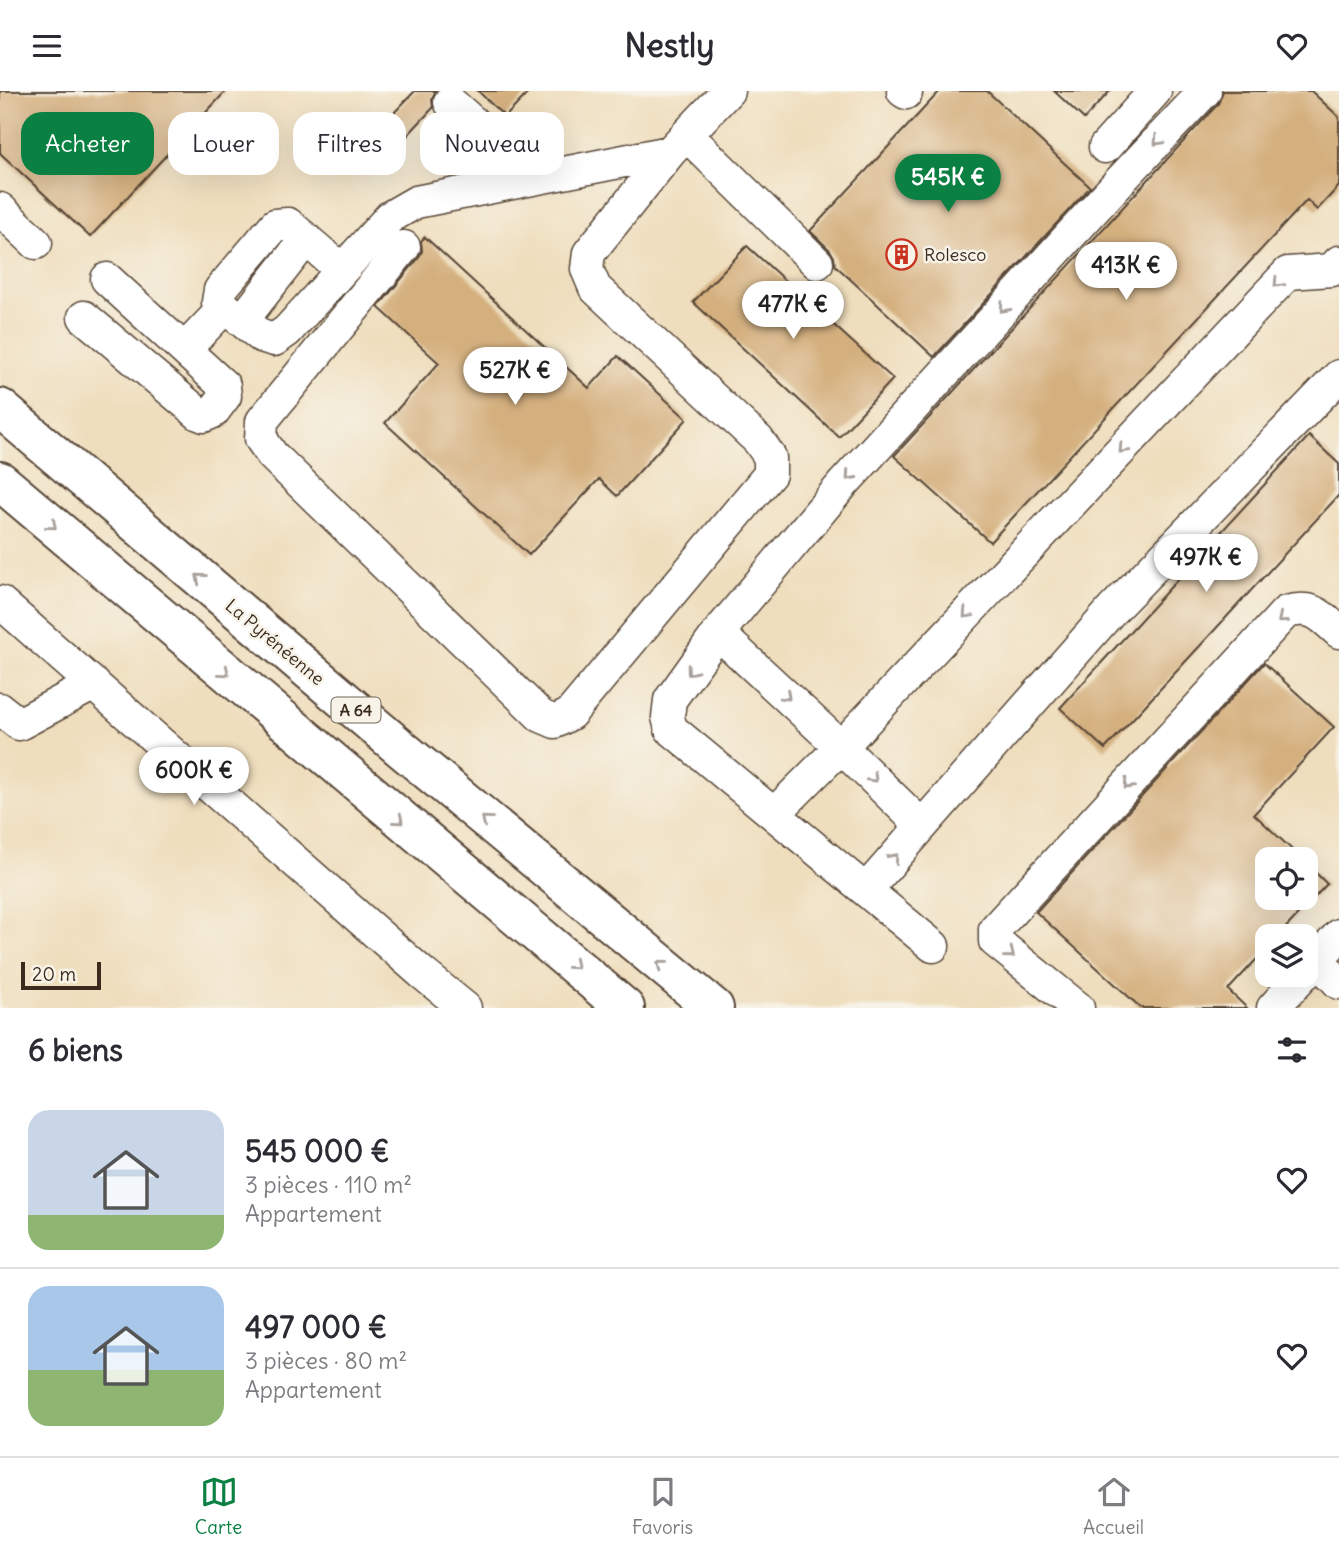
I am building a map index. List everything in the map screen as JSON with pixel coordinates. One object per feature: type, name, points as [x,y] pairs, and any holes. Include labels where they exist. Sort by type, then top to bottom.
[{"type":"highway","name":"La Pyrénéenne","points":[[0,408],[425,769],[714,1008]]},
{"type":"highway","points":[[0,481],[625,1008]]},
{"type":"street","points":[[404,247],[262,421],[261,439],[272,455],[541,716],[555,722],[570,714],[769,474],[770,457],[758,440],[594,288],[587,269],[589,253],[678,143],[727,91]]},
{"type":"street","points":[[1105,147],[1154,91]]},
{"type":"street","points":[[933,946],[671,729],[668,717],[670,700],[718,633],[843,484],[1205,91]]},
{"type":"street","points":[[450,102],[536,178]]},
{"type":"street","points":[[342,270],[288,224],[275,225],[220,290],[218,302],[261,336],[274,340],[287,331],[390,217],[416,202],[536,178],[678,143]]},
{"type":"street","points":[[678,143],[817,263]]},
{"type":"street","points":[[0,209],[36,243]]},
{"type":"street","points":[[774,814],[841,747],[1288,273],[1332,270],[1339,263]]},
{"type":"street","points":[[84,317],[204,416],[213,412],[225,396],[224,386],[107,279]]},
{"type":"street","points":[[185,349],[233,314]]},
{"type":"street","points":[[866,890],[1112,610],[1339,376]]},
{"type":"street","points":[[0,602],[465,1008]]},
{"type":"street","points":[[1078,1008],[995,941],[995,929],[1286,613],[1300,609],[1317,612],[1339,632]]},
{"type":"street","points":[[718,633],[922,826]]},
{"type":"street","points":[[0,709],[19,724],[94,684]]},
{"type":"street","points":[[1318,959],[1339,935]]},
{"type":"street","points":[[1318,973],[1339,983]]},
{"type":"street","points":[[1273,1008],[1292,987]]},
{"type":"building","points":[[0,91],[226,91],[206,112],[168,112],[168,153],[154,168],[154,112],[21,112],[21,173],[0,153]]},
{"type":"building","points":[[415,91],[436,91],[432,99],[433,108],[429,112],[420,112],[420,122],[406,137],[406,112],[395,112]]},
{"type":"building","points":[[478,91],[530,91],[510,112],[500,112]]},
{"type":"building","points":[[940,91],[987,91],[1090,187],[934,357],[835,265],[830,250],[810,231]]},
{"type":"building","points":[[1054,91],[1110,91],[1084,119]]},
{"type":"building","points":[[1223,91],[1311,91],[1339,117],[1339,186],[1317,210],[1307,200],[990,542],[894,456],[1218,104]]},
{"type":"building","points":[[24,175],[148,175],[90,237]]},
{"type":"building","points":[[425,237],[589,388],[618,356],[687,419],[617,496],[599,479],[529,555],[385,423],[439,363],[378,307],[418,259],[422,251],[421,241]]},
{"type":"building","points":[[747,246],[893,379],[839,437],[693,302]]},
{"type":"building","points":[[1309,436],[1339,464],[1339,495],[1105,749],[1060,708]]},
{"type":"building","points":[[1264,663],[1334,727],[1254,814],[1289,847],[1255,847],[1255,910],[1302,910],[1289,924],[1255,924],[1255,961],[1228,990],[1247,1008],[1141,1008],[1036,912]]},
{"type":"building","points":[[1318,875],[1327,884],[1318,894]]},
{"type":"place","name":"Rolesco","points":[[901,254]]}]
